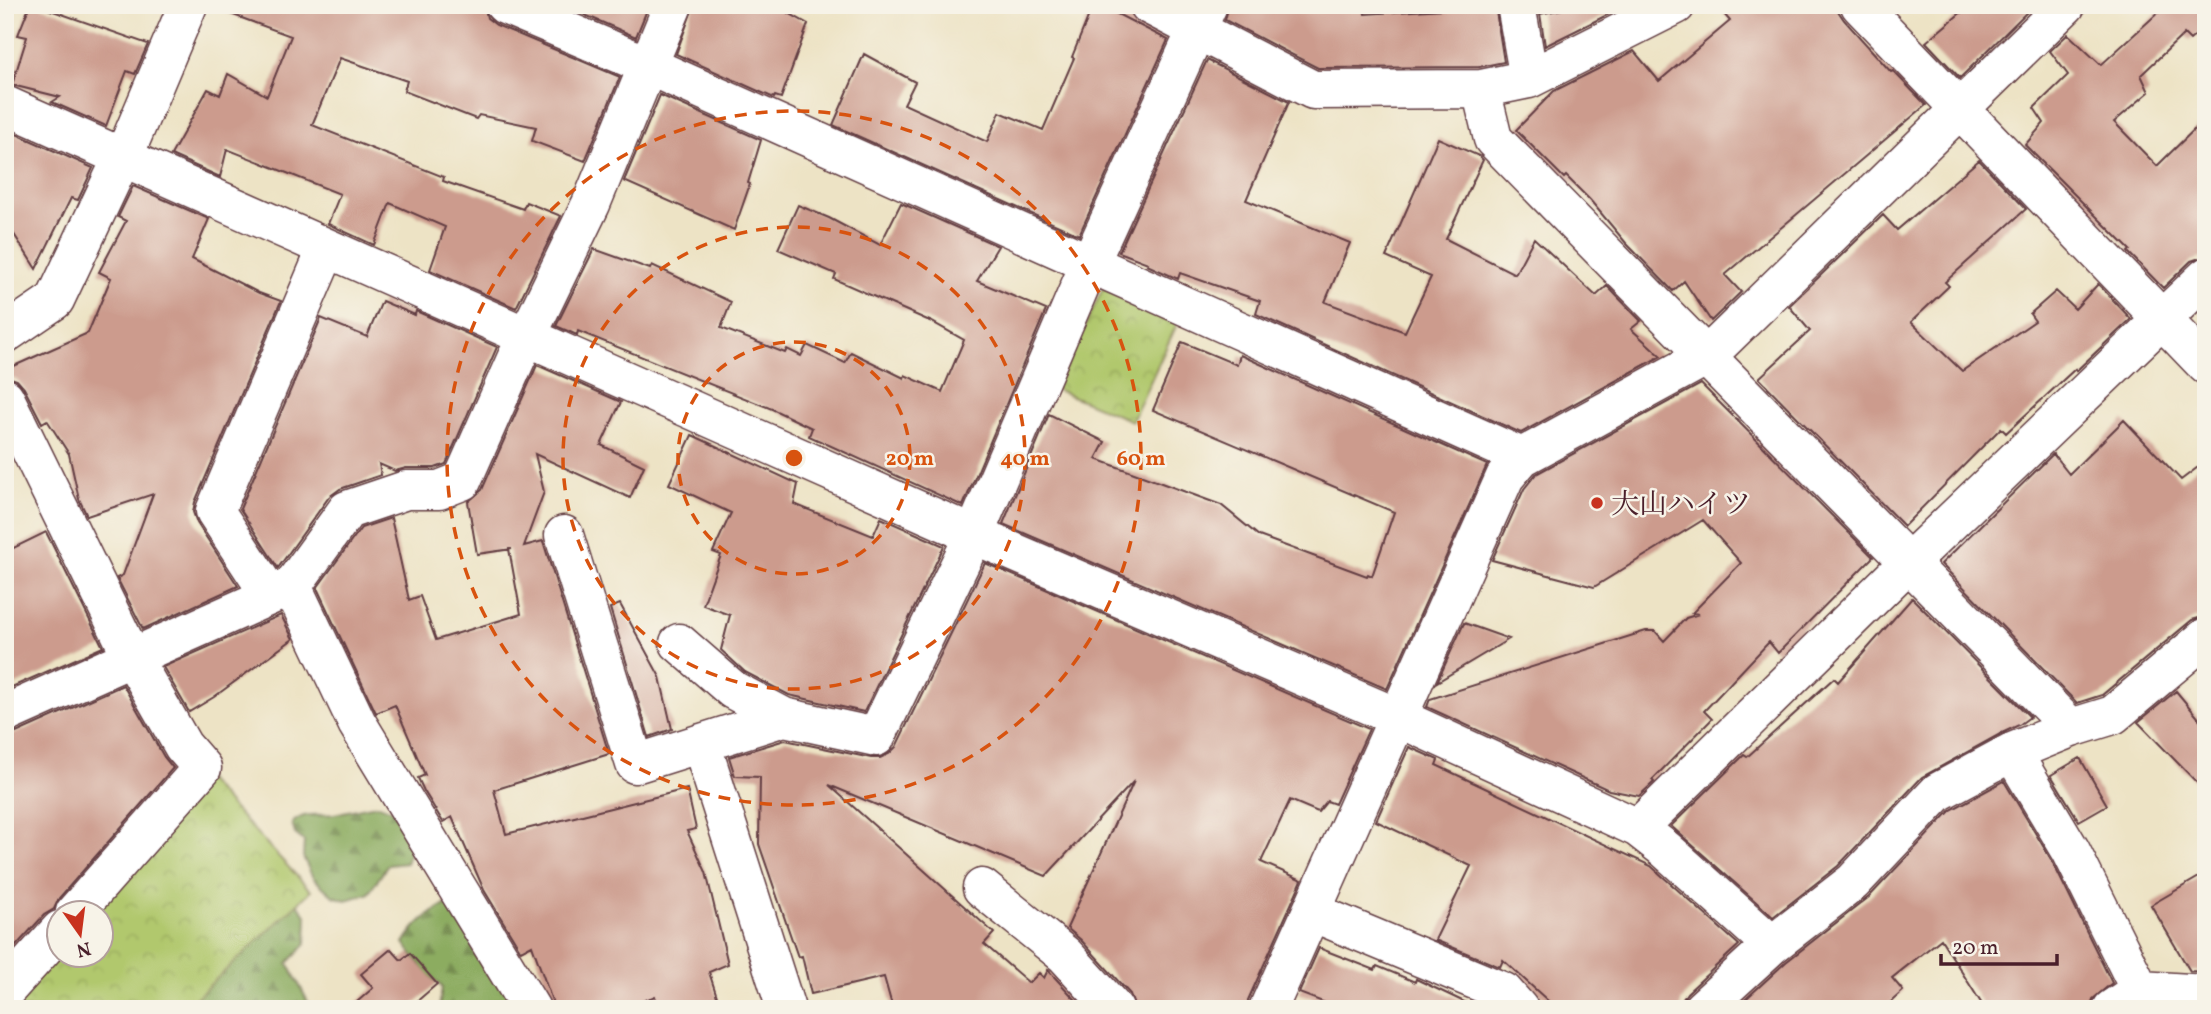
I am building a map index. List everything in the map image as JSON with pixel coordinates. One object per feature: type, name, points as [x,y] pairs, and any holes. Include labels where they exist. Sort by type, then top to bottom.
[{"type":"street","points":[[5,334],[55,300],[123,157],[188,5]]},
{"type":"street","points":[[505,5],[649,66],[1522,457]]},
{"type":"street","points":[[5,714],[281,591],[347,510],[406,490],[439,490],[462,481],[527,335],[591,204],[673,5]]},
{"type":"street","points":[[1149,5],[1203,19],[1313,90],[1481,89],[1529,79],[1676,5]]},
{"type":"street","points":[[1516,5],[1529,79]]},
{"type":"street","points":[[1860,5],[1958,110],[2206,365]]},
{"type":"street","points":[[1268,1009],[1505,477],[1522,457],[1707,356],[2066,5]]},
{"type":"street","points":[[679,643],[733,690],[784,717],[876,737],[974,534],[1089,265],[1203,19]]},
{"type":"street","points":[[1481,89],[1493,139],[2071,728]]},
{"type":"street","points":[[5,105],[974,534],[1399,718],[1638,828],[1772,945]]},
{"type":"street","points":[[327,248],[215,511],[281,591],[357,723],[531,1009]]},
{"type":"street","points":[[1638,828],[1909,562],[2206,277]]},
{"type":"street","points":[[5,398],[132,657],[183,746],[202,768],[87,898]]},
{"type":"street","points":[[564,535],[635,764],[784,717]]},
{"type":"street","points":[[1702,1009],[1772,945],[1853,883],[1938,792],[2012,752],[2071,728],[2113,715],[2206,637]]},
{"type":"street","points":[[701,743],[786,1009]]},
{"type":"street","points":[[2012,752],[2071,850],[2126,999],[2206,994]]},
{"type":"street","points":[[982,888],[1065,955],[1114,1009]]},
{"type":"street","points":[[1312,912],[1504,992],[1519,1009]]},
{"type":"street","points":[[5,991],[46,946]]},
{"type":"green space","points":[[1103,288],[1178,322],[1132,421],[1055,389]]},
{"type":"green space","points":[[201,774],[311,891],[184,1009],[5,1009],[46,968],[116,968],[116,898],[91,898]]},
{"type":"green space","points":[[379,805],[402,814],[412,847],[406,863],[388,865],[368,894],[346,900],[333,896],[313,878],[303,857],[304,841],[295,834],[292,823],[308,815],[334,814]]},
{"type":"green space","points":[[288,888],[307,917],[306,944],[288,963],[309,1004],[316,1009],[98,1009],[100,968],[116,968],[116,910]]},
{"type":"green space","points":[[447,904],[542,1009],[439,1009],[442,987],[428,975],[404,943],[422,920]]},
{"type":"building","points":[[30,5],[148,44],[135,74],[127,71],[106,126],[52,102],[60,97],[12,85],[27,37],[18,35]]},
{"type":"building","points":[[218,5],[484,5],[487,18],[496,25],[620,77],[585,161],[532,141],[536,127],[479,115],[476,119],[404,91],[407,81],[340,58],[312,125],[444,177],[443,181],[523,209],[526,202],[561,216],[516,308],[430,270],[445,227],[390,203],[374,245],[328,224],[340,194],[227,149],[220,177],[171,155],[208,89],[220,95],[228,74],[267,96],[291,36],[217,9]]},
{"type":"building","points":[[562,5],[649,5],[636,37]]},
{"type":"building","points":[[694,5],[774,5],[808,24],[781,98],[774,98],[676,54]]},
{"type":"building","points":[[1093,5],[1100,5],[1168,40],[1079,235],[833,125],[864,54],[915,82],[904,104],[987,142],[1000,112],[1043,130]]},
{"type":"building","points":[[1229,5],[1363,5],[1365,14],[1443,9],[1442,5],[1495,5],[1504,62],[1479,67],[1318,68],[1225,20]]},
{"type":"building","points":[[1580,5],[1627,5],[1545,46],[1540,14]]},
{"type":"building","points":[[1716,5],[1834,5],[1844,20],[1891,72],[1926,105],[1725,275],[1741,292],[1711,321],[1684,281],[1673,291],[1626,243],[1590,200],[1516,130],[1554,91],[1634,51],[1659,81],[1730,21]]},
{"type":"building","points":[[1970,5],[2034,5],[1960,78],[1926,42]]},
{"type":"building","points":[[2156,5],[2206,5],[2206,26],[2190,40],[2184,34],[2141,75],[2149,92],[2114,122],[2157,166],[2206,118],[2206,256],[2191,261],[2163,288],[2128,252],[2130,250],[2025,145],[2044,123],[2034,108],[2068,75],[2050,51],[2068,34],[2101,65],[2161,10]]},
{"type":"building","points":[[1207,60],[1289,102],[1246,200],[1350,243],[1325,302],[1405,332],[1431,277],[1386,257],[1438,138],[1483,160],[1446,239],[1515,274],[1534,238],[1596,296],[1607,286],[1641,321],[1631,329],[1661,356],[1521,433],[1256,314],[1260,301],[1180,273],[1178,279],[1119,252]]},
{"type":"building","points":[[660,95],[761,140],[748,183],[750,184],[734,230],[624,181]]},
{"type":"building","points":[[5,129],[93,168],[78,200],[71,198],[36,269],[5,220]]},
{"type":"building","points":[[1979,160],[2026,209],[1945,282],[1949,286],[1911,322],[1962,371],[2035,321],[2030,314],[2056,291],[2075,309],[2098,284],[2131,319],[2006,433],[2001,428],[1904,526],[1759,378],[1810,331],[1789,306],[1883,215],[1897,230]]},
{"type":"building","points":[[133,186],[209,219],[192,259],[259,293],[281,301],[193,512],[197,523],[238,586],[143,629],[117,578],[123,575],[153,494],[87,516],[79,499],[69,454],[47,420],[42,423],[24,388],[17,380],[5,376],[5,370],[88,333],[111,278],[99,272],[126,221],[118,217]]},
{"type":"building","points":[[901,203],[998,246],[977,281],[1046,310],[963,506],[809,436],[812,428],[772,409],[578,331],[577,335],[556,326],[594,249],[650,269],[652,265],[731,302],[721,328],[785,353],[787,349],[801,356],[807,345],[845,363],[851,352],[904,378],[905,375],[942,392],[964,340],[932,322],[834,279],[836,274],[778,249],[798,205],[880,245]]},
{"type":"building","points":[[382,301],[415,315],[416,311],[497,347],[446,464],[435,468],[406,468],[395,471],[379,464],[381,475],[340,489],[329,497],[278,568],[240,509],[321,318],[367,337]]},
{"type":"building","points":[[1182,342],[1237,365],[1240,355],[1487,465],[1387,689],[1003,524],[1049,414],[1105,442],[1096,459],[1221,505],[1259,536],[1372,576],[1394,512],[1153,410]]},
{"type":"building","points":[[537,365],[621,402],[601,445],[644,466],[630,498],[535,454],[544,492],[524,546],[543,541],[609,754],[494,790],[506,834],[687,789],[696,829],[687,831],[706,872],[728,964],[709,972],[721,1009],[659,1009],[655,996],[624,1009],[555,1009],[532,945],[521,951],[484,890],[452,817],[443,822],[424,791],[418,778],[425,775],[395,705],[376,713],[317,588],[361,528],[391,518],[409,600],[420,596],[436,640],[521,614],[509,549],[477,554],[468,502],[482,490]]},
{"type":"building","points":[[1701,384],[1873,557],[1778,653],[1769,642],[1704,711],[1712,719],[1639,796],[1609,790],[1427,707],[1430,699],[1646,631],[1655,631],[1664,641],[1686,618],[1699,614],[1692,613],[1741,563],[1703,520],[1594,587],[1492,560],[1524,489],[1536,474]]},
{"type":"building","points":[[2124,420],[2181,480],[2206,461],[2206,616],[2192,620],[2102,695],[2077,703],[1941,564],[2053,454],[2069,474]]},
{"type":"building","points":[[692,435],[798,484],[794,504],[873,536],[881,518],[944,546],[864,712],[789,695],[745,672],[721,650],[730,615],[703,605],[721,555],[713,552],[731,513],[669,484]]},
{"type":"building","points":[[46,532],[103,647],[5,690],[5,552]]},
{"type":"building","points":[[985,563],[1369,729],[1335,804],[1327,801],[1318,812],[1290,800],[1261,862],[1302,880],[1248,1000],[1247,1009],[1135,1009],[1130,994],[1067,928],[1134,781],[1046,876],[829,785],[994,933],[984,944],[1029,983],[1039,973],[1044,978],[1048,970],[1084,1009],[893,1009],[884,977],[811,994],[802,956],[798,957],[759,844],[760,777],[735,776],[729,757],[785,740],[871,758],[889,754],[896,747]]},
{"type":"building","points":[[1912,598],[2030,717],[1922,777],[1838,866],[1773,917],[1671,826],[1744,755],[1747,757],[1834,678],[1838,682]]},
{"type":"building","points":[[620,604],[660,677],[672,729],[649,737],[610,608]]},
{"type":"building","points":[[281,615],[293,639],[189,712],[163,667]]},
{"type":"building","points":[[1464,623],[1509,639],[1437,682]]},
{"type":"building","points":[[123,685],[173,768],[59,898],[46,898],[46,914],[5,958],[5,735],[14,734]]},
{"type":"building","points":[[2176,691],[2206,727],[2206,792],[2138,722]]},
{"type":"building","points":[[1409,747],[1438,760],[1436,765],[1651,866],[1739,945],[1687,993],[1681,1002],[1681,1009],[1557,1009],[1503,960],[1500,967],[1435,940],[1471,866],[1376,821]]},
{"type":"building","points":[[2080,758],[2107,805],[2079,821],[2051,775]]},
{"type":"building","points":[[2004,781],[2052,861],[2112,983],[2093,999],[2090,1009],[1985,1009],[1941,939],[1892,978],[1903,991],[1883,1009],[1735,1009],[1786,962],[1869,897],[1951,810]]},
{"type":"building","points":[[2206,873],[2206,972],[2190,971],[2151,905]]},
{"type":"building","points":[[1319,948],[1375,970],[1377,966],[1415,982],[1416,979],[1479,1009],[1341,1009],[1299,993]]},
{"type":"building","points":[[391,949],[401,960],[410,953],[437,984],[408,1009],[349,1009],[373,988],[361,974]]},
{"type":"place","name":"大山ハイツ","points":[[1597,503]]}]
